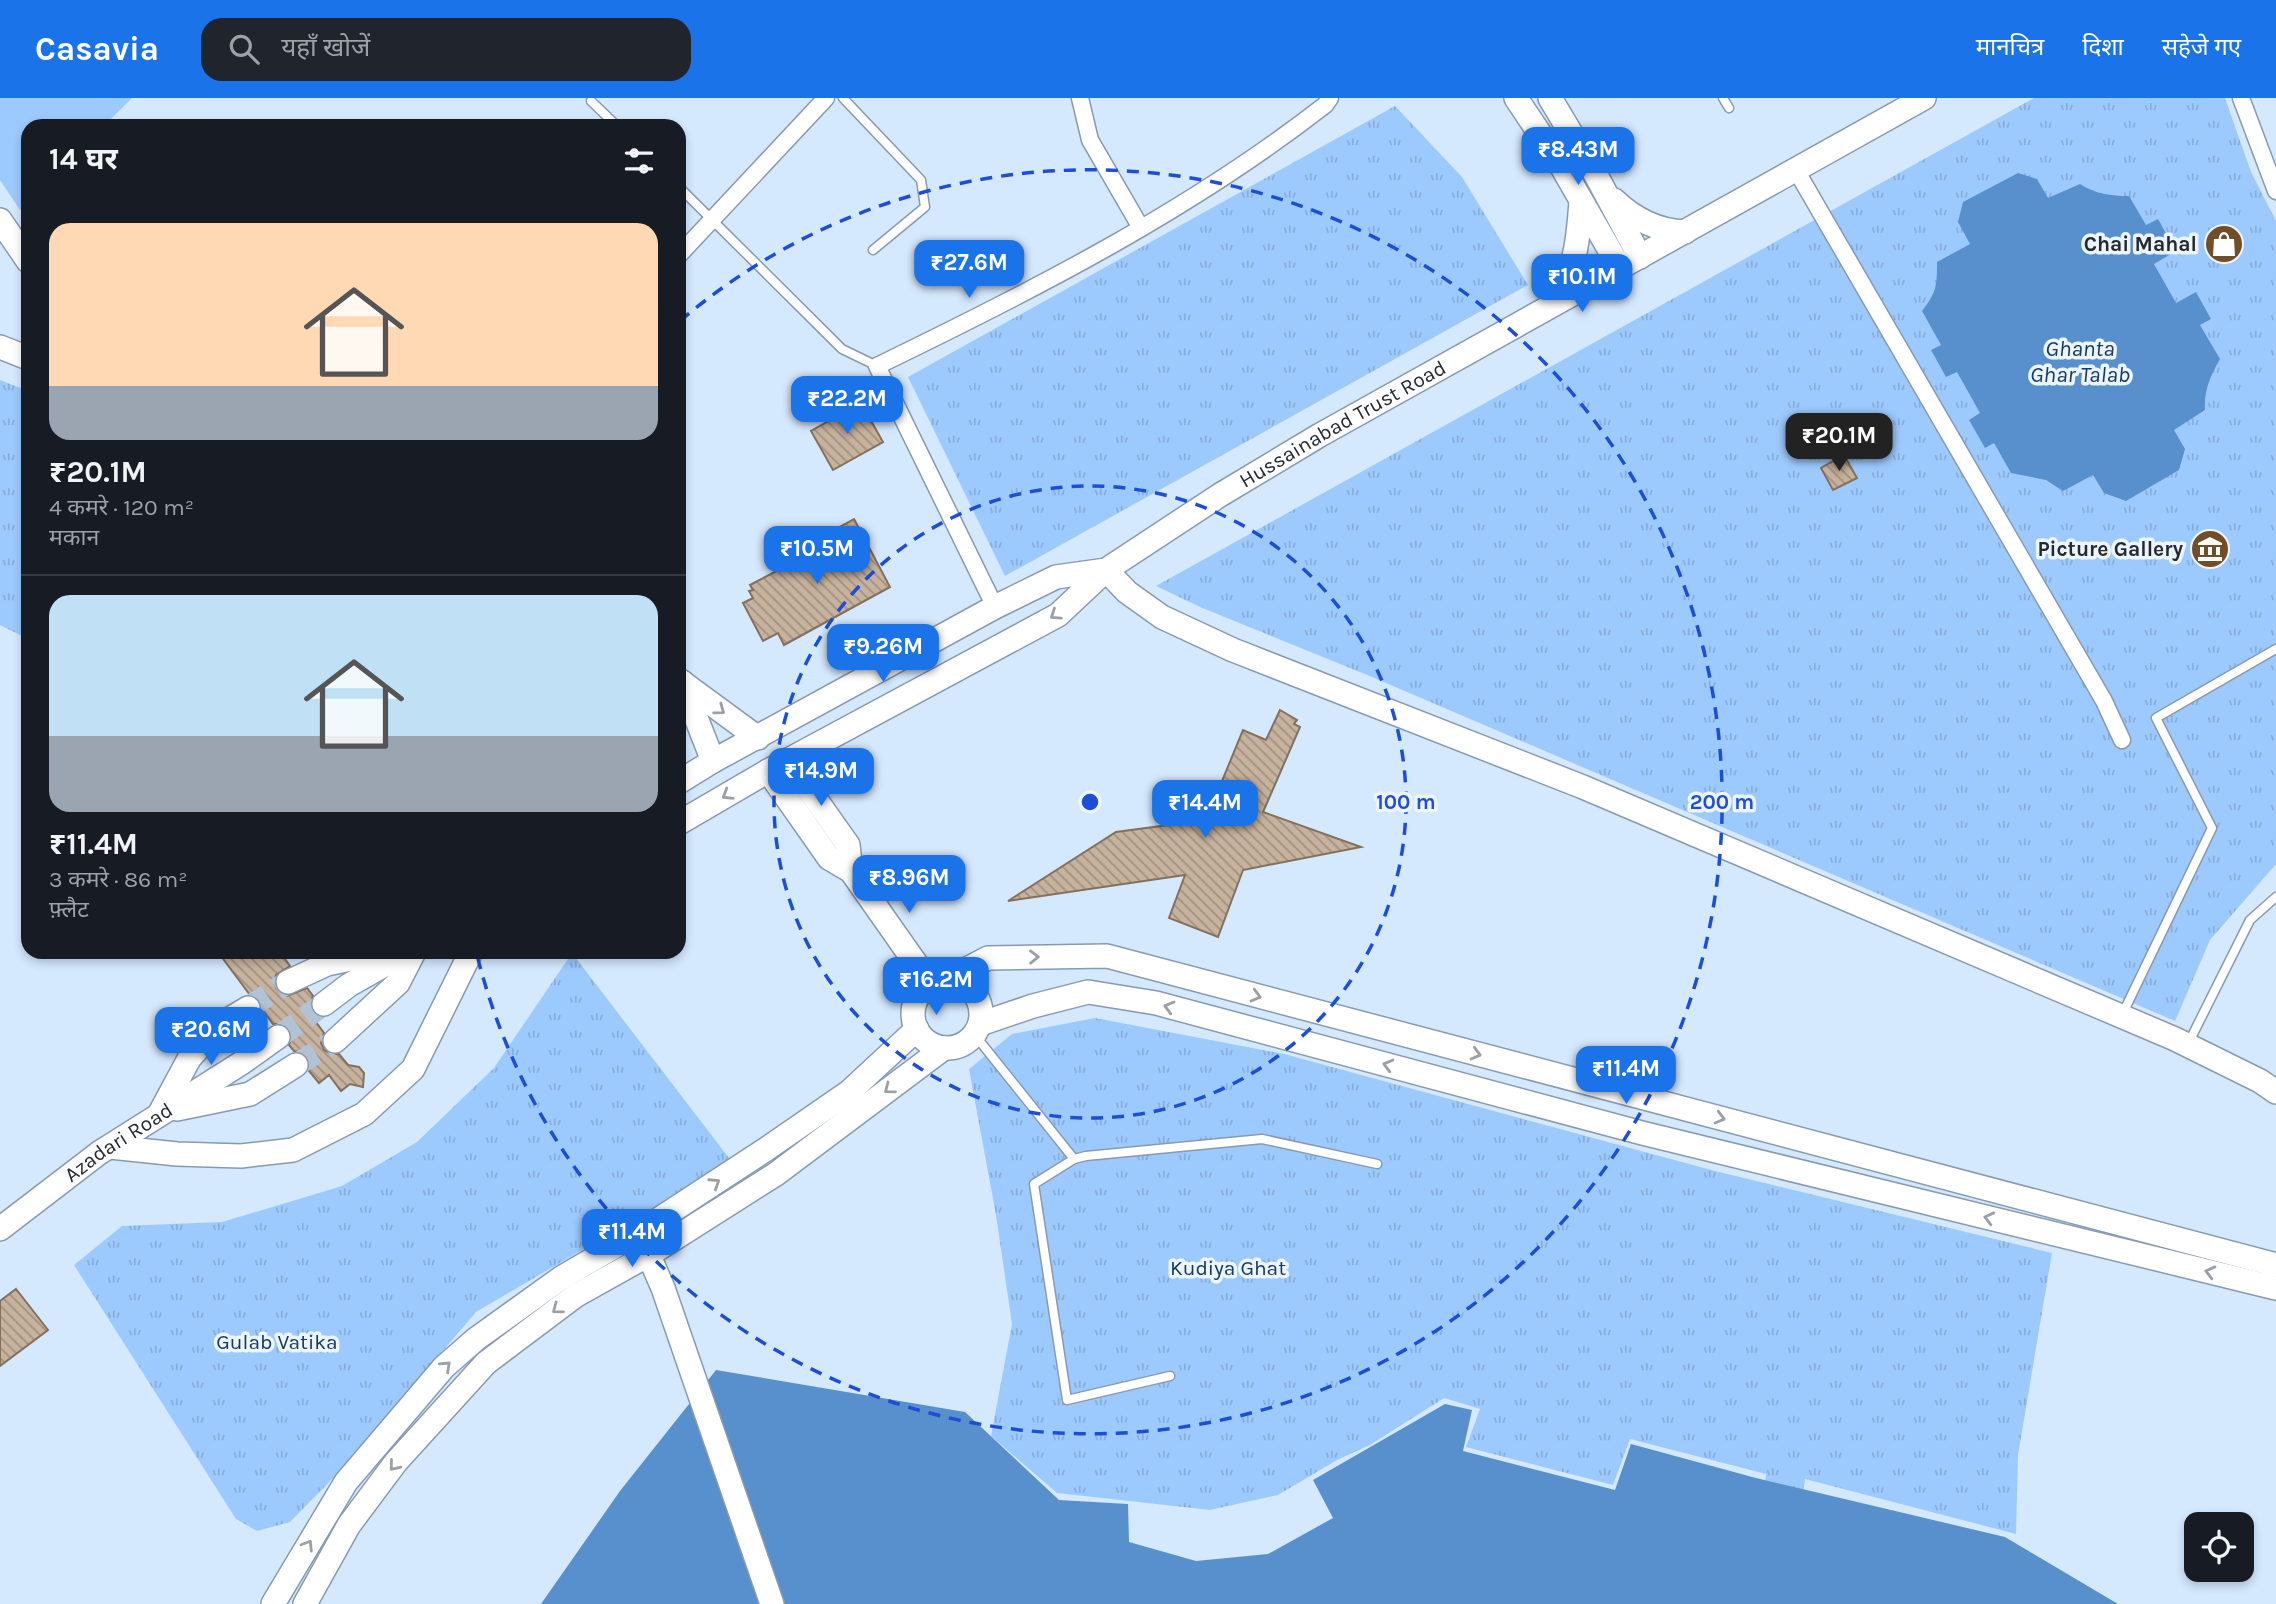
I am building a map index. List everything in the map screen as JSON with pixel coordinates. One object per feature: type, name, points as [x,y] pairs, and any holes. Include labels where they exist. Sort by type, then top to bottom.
[{"type":"street","points":[[686,248],[826,98]]},
{"type":"street","points":[[1080,98],[1090,140],[1141,228]]},
{"type":"street","points":[[995,607],[877,366],[953,330],[1141,228],[1271,147],[1325,105],[1330,98]]},
{"type":"street","points":[[1516,98],[1620,268]]},
{"type":"street","points":[[1550,98],[1605,190],[1640,257]]},
{"type":"street","name":"Hussainabad Trust Road","points":[[686,778],[995,607],[1056,577],[1106,570],[1220,495],[1320,435],[1924,98]]},
{"type":"street","points":[[2241,98],[2276,191]]},
{"type":"street","points":[[1796,170],[2104,701],[2122,740]]},
{"type":"street","points":[[1605,190],[1623,209],[1653,226],[1685,232]]},
{"type":"street","points":[[1551,307],[1566,283],[1575,258],[1581,201]]},
{"type":"street","points":[[0,220],[21,251]]},
{"type":"street","points":[[0,347],[21,355]]},
{"type":"street","points":[[686,819],[788,760],[1058,615],[1106,570],[1127,592],[1162,617],[1233,650],[1583,787],[2188,1045],[2260,1081],[2276,1092]]},
{"type":"street","points":[[686,685],[758,738]]},
{"type":"street","points":[[686,694],[713,761]]},
{"type":"street","points":[[788,760],[848,845],[850,871]]},
{"type":"street","points":[[768,771],[829,858],[850,871],[939,982],[967,986],[975,993],[982,1014],[977,1029],[966,1042],[956,1047],[944,1048],[924,1038],[917,1029],[914,1018],[914,1006],[919,995],[939,982],[988,958],[1107,956],[2276,1265]]},
{"type":"street","points":[[288,982],[327,964],[351,959]]},
{"type":"street","points":[[324,1004],[349,985],[395,959]]},
{"type":"street","points":[[335,1041],[398,984],[410,959]]},
{"type":"street","points":[[110,1147],[177,1154],[241,1156],[293,1150],[365,1114],[413,1069],[468,959]]},
{"type":"street","points":[[977,1029],[1033,1006],[1088,992],[1156,1003],[1656,1136],[2276,1288]]},
{"type":"street","name":"Azadari Road","points":[[0,1229],[99,1153],[160,1112],[189,1059],[218,1026],[248,1008]]},
{"type":"street","points":[[273,1604],[346,1482],[444,1367],[476,1339],[561,1278],[638,1233],[849,1092],[917,1029]]},
{"type":"street","points":[[160,1112],[243,1062],[278,1037]]},
{"type":"street","points":[[305,1604],[349,1525],[396,1462],[486,1363],[575,1296],[650,1254],[776,1174],[944,1048]]},
{"type":"street","points":[[160,1112],[250,1094],[296,1065]]},
{"type":"street","points":[[638,1233],[650,1254],[663,1288],[772,1604]]},
{"type":"lane","points":[[843,98],[921,180],[925,207],[873,250]]},
{"type":"lane","points":[[1723,98],[1729,108]]},
{"type":"lane","points":[[592,101],[610,119]]},
{"type":"lane","points":[[686,194],[842,349],[877,366]]},
{"type":"lane","points":[[2121,1016],[2212,828],[2156,718],[2276,649]]},
{"type":"lane","points":[[2188,1045],[2250,920],[2276,897]]},
{"type":"lane","points":[[977,1029],[1074,1159]]},
{"type":"lane","points":[[1170,1376],[1068,1400],[1034,1184],[1074,1159],[1086,1156],[1262,1139],[1377,1164]]},
{"type":"green space","points":[[0,98],[132,98],[111,119],[21,119],[20,210],[0,180]]},
{"type":"green space","points":[[2034,98],[2225,98],[2251,172],[2276,221],[2276,864],[2210,940],[2175,1021],[1156,586]]},
{"type":"green space","points":[[1395,106],[1462,177],[1528,285],[1005,576],[908,377]]},
{"type":"green space","points":[[0,380],[21,388],[21,636],[0,625]]},
{"type":"green space","name":"Gulab Vatika","points":[[568,959],[577,959],[732,1162],[476,1312],[342,1469],[290,1522],[257,1531],[236,1519],[74,1265],[122,1226],[222,1222],[342,1186],[417,1142],[494,1068]]},
{"type":"green space","name":"Kudiya Ghat","points":[[1095,1018],[1284,1054],[1715,1171],[2052,1253],[2018,1455],[2016,1534],[1805,1479],[1801,1512],[1764,1505],[1766,1474],[1630,1439],[1613,1485],[1466,1447],[1480,1409],[1444,1398],[1370,1445],[1337,1460],[1278,1495],[1210,1510],[1057,1493],[991,1436],[1012,1324],[996,1215],[969,1069],[1012,1034]]},
{"type":"water","name":"Ghanta Ghar Talab","points":[[2018,173],[2037,179],[2048,198],[2080,184],[2103,194],[2129,196],[2146,225],[2158,219],[2176,251],[2154,264],[2176,303],[2196,292],[2211,319],[2200,325],[2220,359],[2208,384],[2205,410],[2174,430],[2185,449],[2179,470],[2126,501],[2104,493],[2093,475],[2063,491],[2046,480],[2011,473],[1994,443],[1985,448],[1969,420],[1980,413],[1957,372],[1946,377],[1931,350],[1941,345],[1922,311],[1935,288],[1937,262],[1970,244],[1958,222],[1963,202]]},
{"type":"water","points":[[716,1370],[965,1412],[1059,1500],[1128,1504],[1129,1542],[1196,1561],[1268,1554],[1333,1518],[1313,1480],[1445,1404],[1472,1410],[1463,1451],[1615,1490],[1631,1444],[1756,1478],[2005,1537],[2118,1604],[541,1604],[620,1491]]},
{"type":"building","points":[[861,403],[883,442],[833,470],[811,431]]},
{"type":"building","points":[[1844,455],[1857,478],[1833,490],[1821,468]]},
{"type":"building","points":[[854,519],[890,587],[784,645],[778,633],[763,641],[743,603],[753,598],[749,591],[753,590],[750,585],[805,556],[801,548]]},
{"type":"building","points":[[1280,710],[1297,720],[1294,724],[1300,727],[1263,812],[1361,847],[1243,870],[1218,937],[1169,918],[1185,875],[1008,901],[1116,832],[1206,820],[1243,730],[1266,740]]},
{"type":"building","points":[[223,959],[285,959],[290,966],[276,975],[276,988],[287,996],[307,988],[313,996],[310,1005],[316,1015],[313,1018],[324,1033],[321,1043],[324,1050],[339,1054],[348,1065],[359,1067],[364,1073],[363,1087],[350,1084],[341,1091],[329,1075],[319,1083],[309,1071],[307,1057],[302,1052],[294,1051],[289,1045],[292,1036],[289,1028],[283,1024],[273,1024],[262,1009],[260,1000],[250,995]]},
{"type":"building","points":[[16,1289],[48,1330],[0,1366],[0,1301]]},
{"type":"tunnel","points":[[248,1008],[288,982]]},
{"type":"tunnel","points":[[278,1037],[324,1004]]},
{"type":"tunnel","points":[[296,1065],[335,1041]]},
{"type":"place","name":"Chai Mahal","points":[[2224,244]]},
{"type":"place","name":"Picture Gallery","points":[[2210,549]]}]
